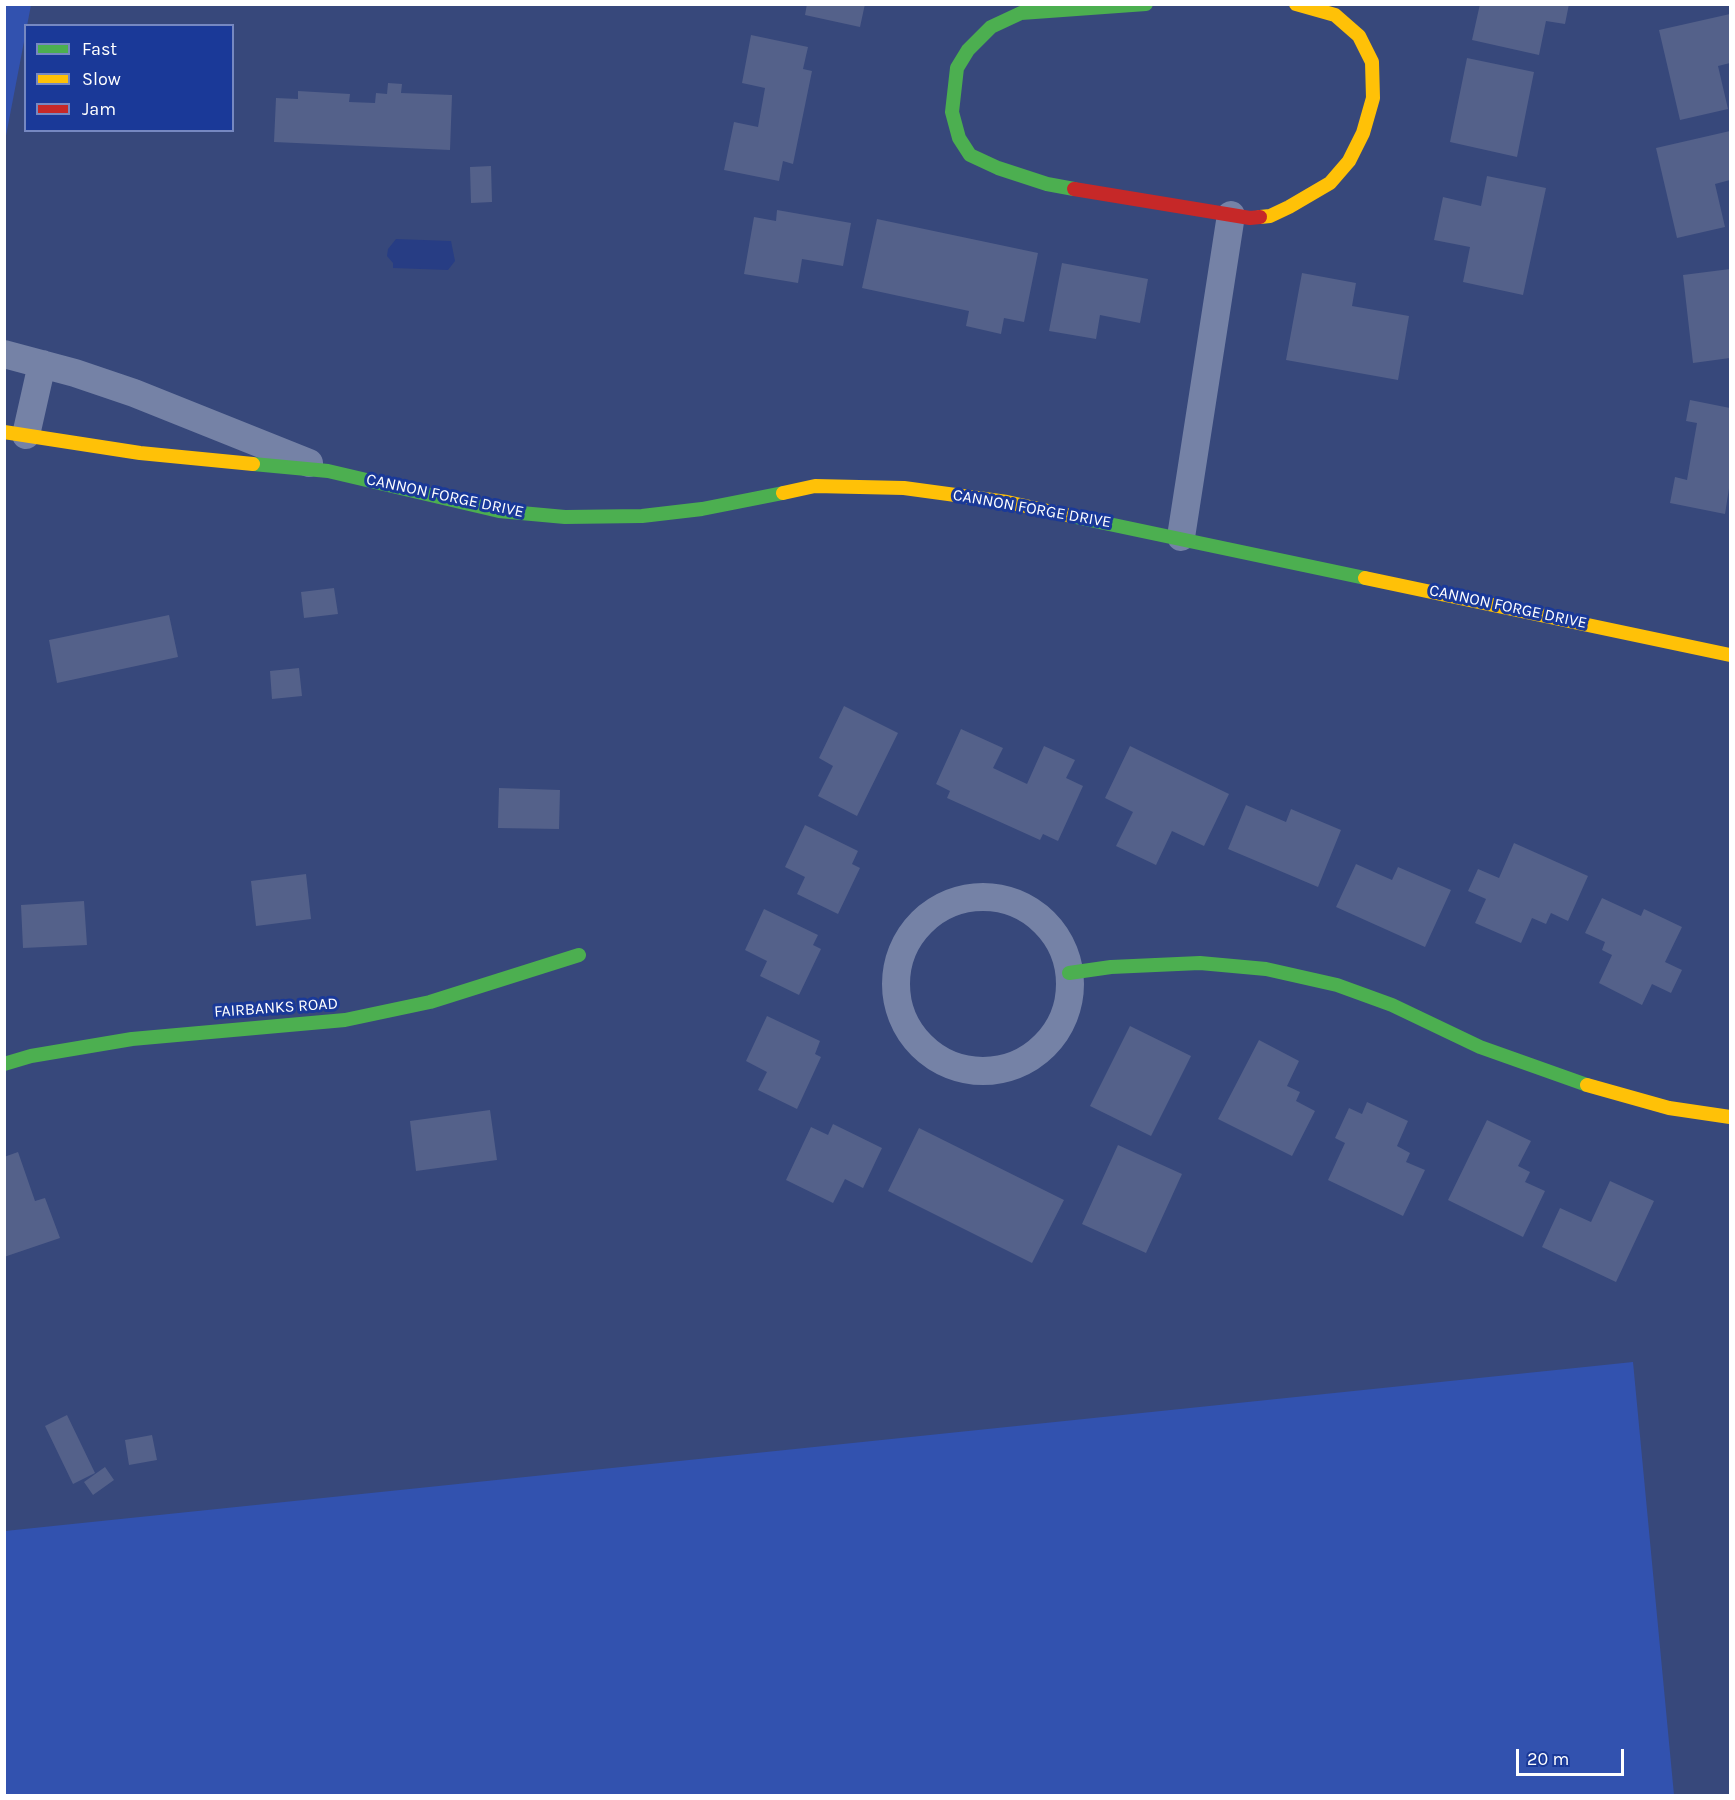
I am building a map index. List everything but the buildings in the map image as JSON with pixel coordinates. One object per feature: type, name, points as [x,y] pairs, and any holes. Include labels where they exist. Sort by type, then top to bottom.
[{"type":"street","points":[[1146,4],[1062,8],[1021,13],[991,27],[968,50],[957,68],[952,112],[958,138],[970,155],[1047,184],[1250,218],[1270,216],[1310,197],[1330,183],[1349,161],[1363,134],[1373,98],[1372,62],[1359,36],[1335,15],[1296,4]]},
{"type":"street","points":[[1181,537],[1231,215]]},
{"type":"street","name":"CANNON FORGE DRIVE","points":[[4,354],[134,393],[328,471]]},
{"type":"street","points":[[15,434],[42,364]]},
{"type":"street","name":"CANNON FORGE DRIVE","points":[[15,434],[140,453],[328,471],[499,511],[565,517],[642,516],[702,509],[815,486],[862,485],[904,488],[1006,502],[1181,537],[1731,655]]},
{"type":"street","points":[[978,897],[1010,902],[1038,917],[1053,933],[1064,952],[1069,973],[1069,995],[1064,1016],[1053,1036],[1038,1052],[1019,1063],[998,1070],[965,1069],[934,1057],[918,1042],[905,1024],[898,1003],[896,981],[899,960],[908,940],[921,923],[938,909],[958,901],[978,897]]},
{"type":"street","name":"FAIRBANKS ROAD","points":[[4,1064],[31,1056],[200,1030],[266,1029],[345,1020],[430,1002],[579,955]]},
{"type":"street","points":[[1069,973],[1111,967],[1200,963],[1266,969],[1337,985],[1392,1005],[1480,1047],[1564,1078],[1669,1108],[1731,1117]]},
{"type":"shaded area","points":[[4,5],[31,5],[27,24],[24,24],[24,42],[5,141]]},
{"type":"shaded area","points":[[396,239],[451,241],[455,261],[448,270],[393,268],[393,263],[387,256],[388,249]]},
{"type":"shaded area","points":[[1633,1362],[1674,1795],[5,1795],[5,1531]]},
{"type":"traffic: fast","points":[[1074,189],[1047,184],[998,168],[970,155],[959,138],[952,112],[957,68],[968,50],[991,27],[1021,13],[1146,4]]},
{"type":"traffic: fast","points":[[253,464],[328,471],[499,511],[565,517],[642,516],[702,509],[783,493]]},
{"type":"traffic: fast","points":[[1071,516],[1365,578]]},
{"type":"traffic: fast","points":[[4,1064],[31,1056],[132,1039],[345,1020],[430,1002],[579,955]]},
{"type":"traffic: fast","points":[[1069,973],[1111,967],[1200,963],[1266,969],[1337,985],[1392,1005],[1480,1047],[1587,1085]]},
{"type":"traffic: slow","points":[[1260,217],[1270,216],[1289,207],[1330,183],[1349,161],[1363,133],[1373,98],[1372,62],[1359,36],[1335,15],[1296,4]]},
{"type":"traffic: slow","points":[[4,432],[140,453],[253,464]]},
{"type":"traffic: slow","points":[[783,493],[815,486],[904,488],[1007,502],[1071,516]]},
{"type":"traffic: slow","points":[[1365,578],[1730,655]]},
{"type":"traffic: slow","points":[[1587,1085],[1669,1108],[1730,1117]]},
{"type":"traffic: jam","points":[[1074,189],[1250,218],[1260,217]]}]
